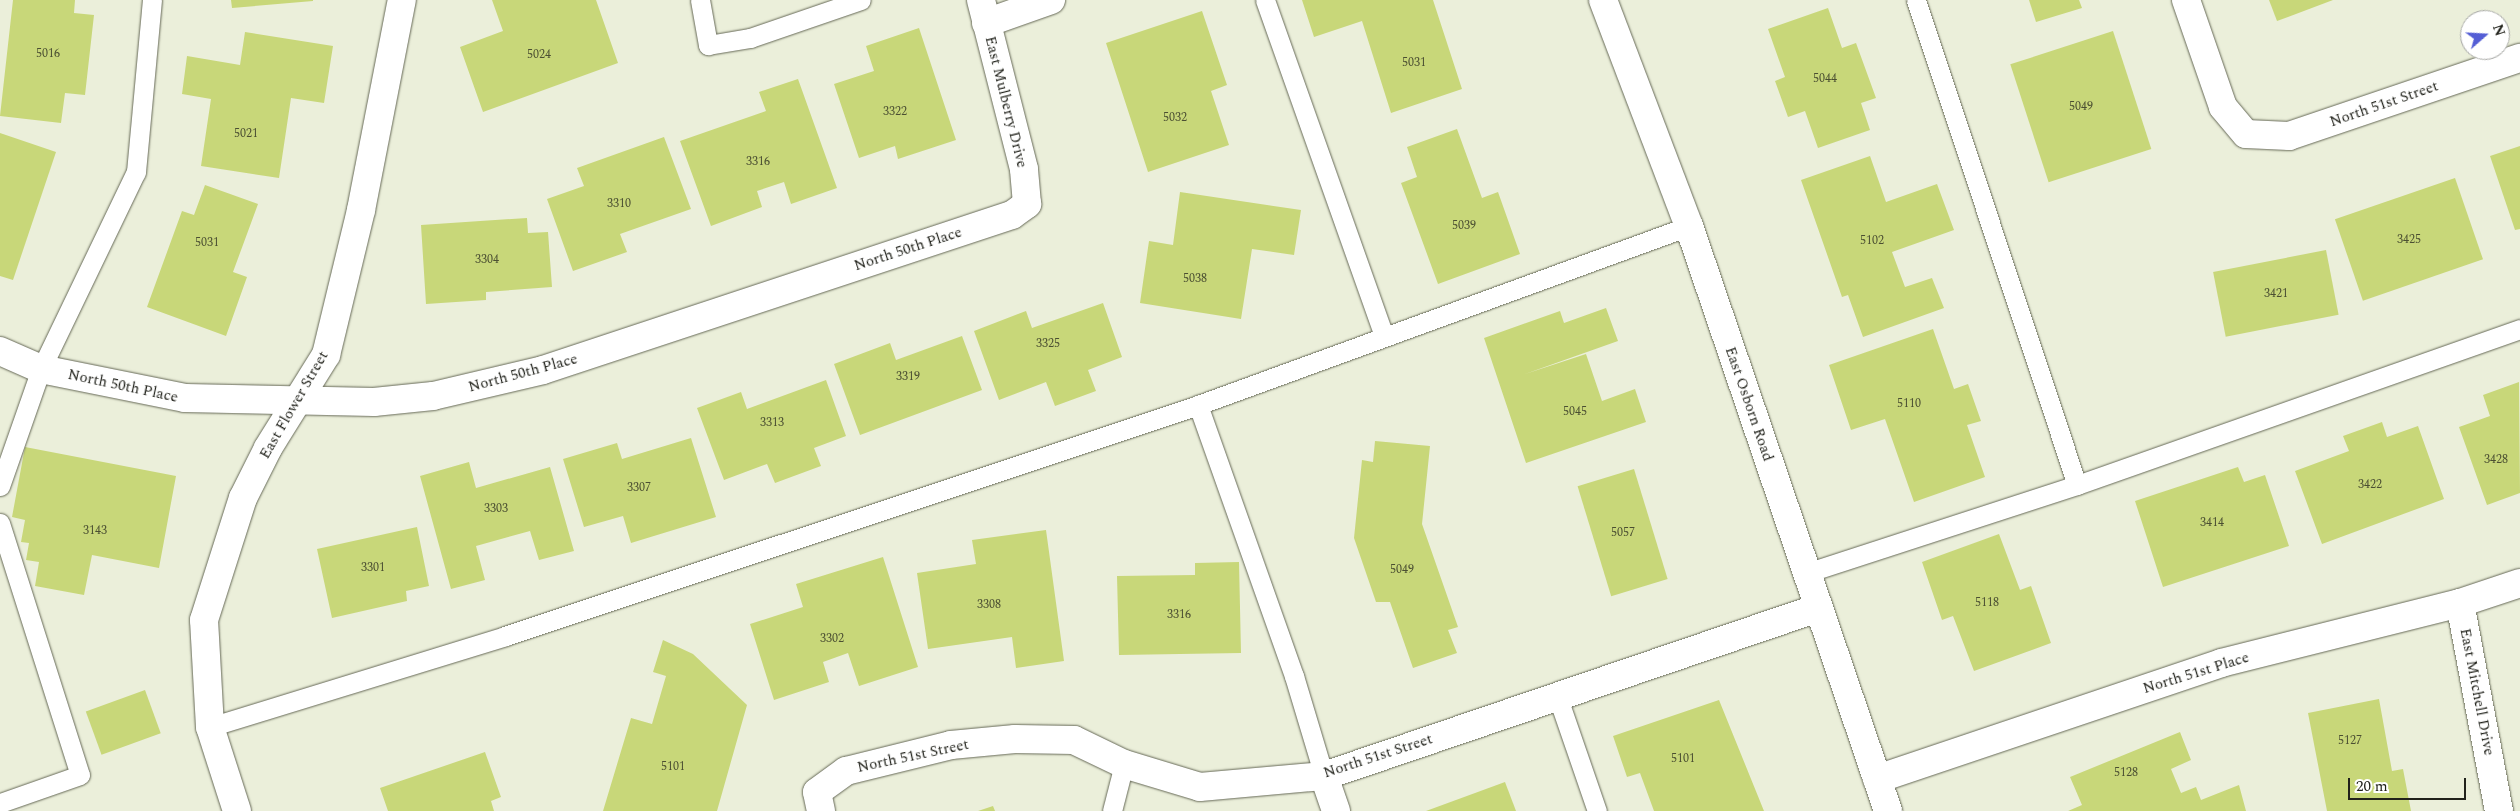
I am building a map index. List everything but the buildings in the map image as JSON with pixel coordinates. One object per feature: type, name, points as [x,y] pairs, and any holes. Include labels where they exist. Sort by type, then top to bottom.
[{"type":"street","name":"East Flower Street","points":[[237,811],[224,776],[210,727],[204,620],[243,498],[326,355],[361,210],[402,0]]},
{"type":"street","points":[[983,12],[1051,0]]},
{"type":"street","name":"East Osborn Road","points":[[1603,0],[1689,226],[1888,811]]},
{"type":"street","name":"North 51st Street","points":[[2186,0],[2223,107],[2246,134],[2289,136],[2520,58]]},
{"type":"street","name":"East Mulberry Drive","points":[[983,12],[1024,169],[1027,204]]},
{"type":"street","name":"North 50th Place","points":[[0,351],[41,369],[186,398],[298,402],[396,400],[543,370],[1012,215],[1027,204]]},
{"type":"street","name":"North 51st Place","points":[[1877,779],[2221,663],[2460,603],[2520,583]]},
{"type":"street","name":"East Mitchell Drive","points":[[2460,603],[2500,811]]},
{"type":"street","name":"North 51st Street","points":[[819,802],[846,771],[951,745],[1015,739],[1074,740],[1124,764],[1200,787],[1324,776],[1557,695],[1818,608]]},
{"type":"street","points":[[1324,776],[1336,811]]},
{"type":"lane","points":[[0,486],[41,369],[136,172],[152,0]]},
{"type":"lane","points":[[700,0],[708,45],[750,38],[861,0]]},
{"type":"lane","points":[[1265,0],[1383,334]]},
{"type":"lane","points":[[1916,0],[2077,485]]},
{"type":"lane","points":[[210,727],[505,636],[1198,405],[1383,334],[1689,226]]},
{"type":"lane","points":[[1806,573],[2077,485],[2520,329]]},
{"type":"lane","points":[[1198,405],[1294,676],[1324,776]]},
{"type":"lane","points":[[0,523],[80,775],[0,803]]},
{"type":"lane","points":[[1557,695],[1597,811]]},
{"type":"lane","points":[[1112,811],[1124,764]]}]
